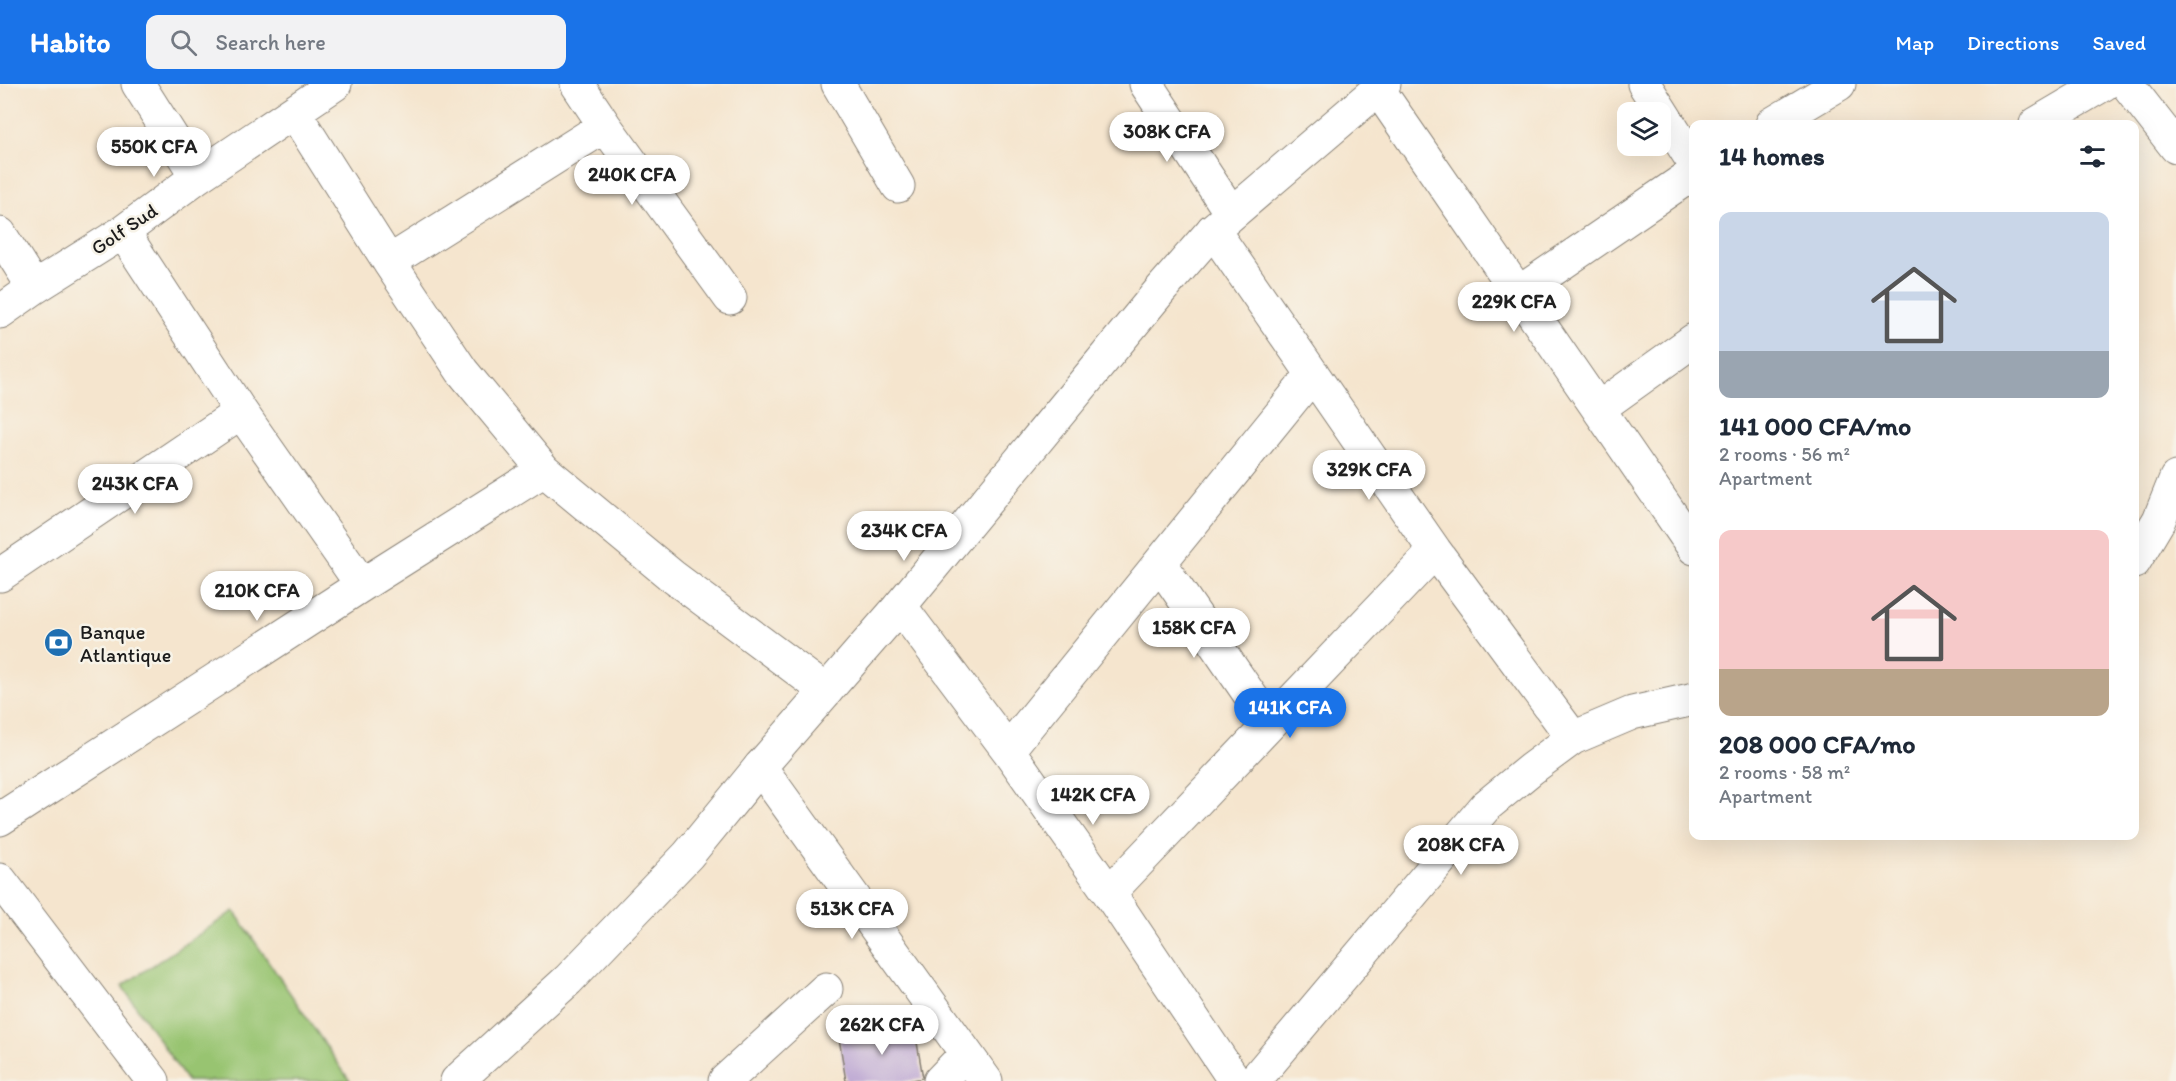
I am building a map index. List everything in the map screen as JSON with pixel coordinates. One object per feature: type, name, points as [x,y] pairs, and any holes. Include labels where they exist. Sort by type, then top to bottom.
[{"type":"street","points":[[138,84],[197,177]]},
{"type":"street","name":"Golf Sud","points":[[0,312],[123,232],[197,177],[335,84]]},
{"type":"street","points":[[577,84],[730,298]]},
{"type":"street","points":[[838,84],[898,186]]},
{"type":"street","points":[[1146,84],[1222,221],[1313,374],[1435,551],[1573,738]]},
{"type":"street","points":[[1644,84],[1689,155]]},
{"type":"street","points":[[1779,120],[1839,84]]},
{"type":"street","points":[[2043,120],[2104,84]]},
{"type":"street","points":[[2127,84],[2176,147]]},
{"type":"street","points":[[457,1081],[568,980],[688,855],[760,767],[900,606],[1159,292],[1222,221],[1381,87],[1517,294],[1599,408],[1689,541]]},
{"type":"street","points":[[294,112],[389,262],[462,371],[544,470],[672,576],[826,691]]},
{"type":"street","points":[[389,262],[605,126]]},
{"type":"street","points":[[1517,294],[1689,176]]},
{"type":"street","points":[[123,232],[241,412],[362,585]]},
{"type":"street","points":[[0,234],[34,288]]},
{"type":"street","points":[[1599,408],[1689,344]]},
{"type":"street","points":[[1008,750],[1313,374]]},
{"type":"street","points":[[0,575],[241,412]]},
{"type":"street","points":[[0,819],[544,470]]},
{"type":"street","points":[[2139,554],[2159,520],[2176,478]]},
{"type":"street","points":[[1109,893],[1435,551]]},
{"type":"street","points":[[1160,564],[1270,724]]},
{"type":"street","points":[[900,606],[1008,750],[1109,893],[1235,1081]]},
{"type":"street","points":[[1254,1081],[1486,806],[1573,738],[1632,712],[1689,700]]},
{"type":"street","points":[[760,767],[986,1081]]},
{"type":"street","points":[[0,880],[153,1081]]},
{"type":"street","points":[[725,1081],[826,989]]},
{"type":"street","points":[[940,1081],[966,1054]]},
{"type":"green space","points":[[234,911],[350,1081],[187,1081],[122,986]]},
{"type":"building","points":[[914,1025],[923,1078],[907,1081],[846,1081],[839,1038]]},
{"type":"place","name":"Banque Atlantique","points":[[59,643]]}]
